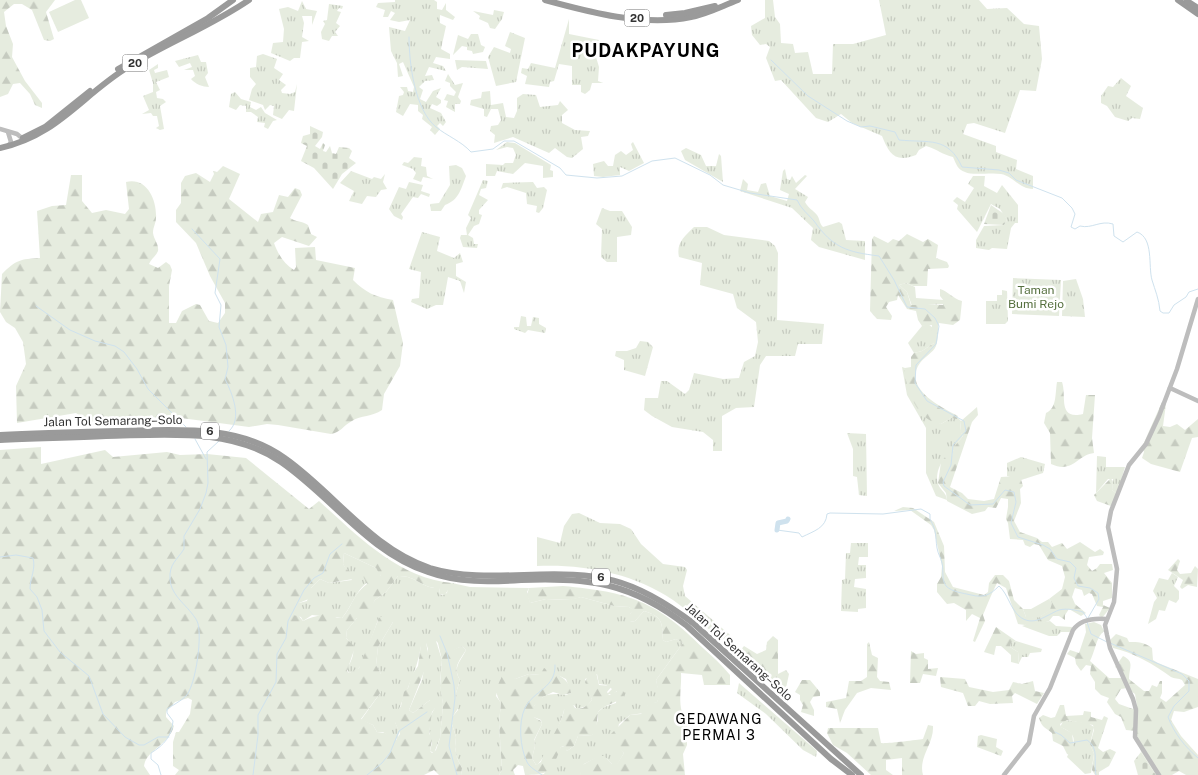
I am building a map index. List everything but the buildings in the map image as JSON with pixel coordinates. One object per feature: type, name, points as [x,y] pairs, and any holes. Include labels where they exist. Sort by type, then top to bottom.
[{"type":"highway","name":"20","points":[[27,139],[125,64],[208,18],[233,0]]},
{"type":"highway","name":"20","points":[[0,144],[6,145],[27,139],[48,130],[127,68],[249,0]]},
{"type":"highway","name":"20","points":[[545,0],[619,16],[665,19],[688,18],[738,0]]},
{"type":"highway","name":"20","points":[[558,0],[619,13],[646,15],[703,10],[727,0]]},
{"type":"highway","points":[[1178,0],[1198,14]]},
{"type":"highway","points":[[1186,0],[1198,8]]},
{"type":"highway","name":"Jalan Tol Semarang–Solo","points":[[0,435],[216,432],[235,436],[270,449],[284,457],[380,547],[400,560],[428,572],[473,581],[588,580],[620,587],[644,597],[665,609],[687,626],[831,759],[852,775]]},
{"type":"highway","name":"Jalan Tol Semarang–Solo","points":[[0,440],[106,434]]},
{"type":"highway","name":"Jalan Tol Semarang–Solo","points":[[302,474],[381,542],[403,556],[429,568],[473,576],[560,574],[597,576],[622,582],[652,595],[693,624],[861,775]]},
{"type":"street","points":[[0,129],[27,139]]},
{"type":"street","points":[[6,145],[8,132]]},
{"type":"street","points":[[1159,775],[1135,737],[1135,705],[1108,641],[1105,625],[1114,602],[1116,569],[1108,535],[1109,519],[1129,465],[1149,439],[1170,388],[1198,299]]},
{"type":"street","points":[[1170,388],[1198,400]]},
{"type":"street","points":[[1004,775],[1029,743],[1034,716],[1050,688],[1073,630],[1087,621],[1106,619]]},
{"type":"green space","points":[[0,0],[55,0],[46,12],[54,39],[50,41],[44,40],[32,10],[22,4],[14,4],[4,12],[6,26],[13,44],[12,57],[25,81],[42,103],[42,108],[35,105],[30,94],[20,83],[13,84],[8,94],[0,97]]},
{"type":"green space","points":[[75,0],[81,0],[89,18],[58,32],[49,12]]},
{"type":"green space","points":[[395,0],[434,0],[437,2],[437,9],[442,10],[446,3],[446,10],[455,17],[453,20],[440,15],[440,23],[446,26],[441,49],[450,54],[450,59],[436,57],[433,63],[443,66],[446,71],[429,67],[425,76],[432,75],[434,80],[425,81],[419,87],[423,90],[420,99],[426,102],[433,91],[441,88],[436,97],[441,100],[441,103],[437,106],[432,104],[430,108],[441,113],[446,122],[443,126],[440,123],[437,126],[440,129],[435,135],[430,130],[432,127],[422,119],[423,115],[418,111],[418,105],[410,104],[403,116],[396,112],[399,96],[403,95],[404,92],[400,87],[407,87],[408,91],[413,92],[414,87],[403,62],[399,64],[403,76],[398,77],[397,63],[391,51],[389,27],[405,31],[410,20],[399,22],[390,20],[395,13],[391,11],[388,17],[383,17],[385,10],[376,7],[378,3],[395,2]]},
{"type":"green space","points":[[765,0],[773,0],[775,17],[780,24],[781,43],[793,44],[795,53],[808,52],[813,74],[832,74],[833,44],[853,44],[886,35],[879,0],[979,0],[987,9],[1007,8],[1024,24],[1039,26],[1042,59],[1036,91],[1020,90],[1005,133],[974,123],[967,124],[963,134],[996,146],[996,152],[1017,160],[1016,169],[1033,176],[1033,189],[1024,187],[1005,175],[992,173],[972,174],[963,171],[957,166],[953,157],[926,146],[919,150],[916,155],[903,158],[898,157],[890,152],[882,136],[852,123],[841,114],[828,122],[816,118],[781,80],[775,81],[766,58],[770,47],[766,44],[760,45],[752,35],[751,26],[765,18]]},
{"type":"green space","points":[[302,1],[306,9],[317,11],[312,25],[312,16],[302,16],[304,23],[302,37],[309,41],[302,42],[300,58],[294,58],[290,61],[271,53],[273,43],[283,42],[284,29],[279,9],[288,7],[298,11]]},
{"type":"green space","points":[[329,4],[343,6],[342,9],[339,8],[337,11],[341,12],[336,23],[340,26],[335,32],[338,36],[332,36],[329,41],[322,39],[321,32],[325,24],[323,21],[327,20]]},
{"type":"green space","points":[[494,10],[504,12],[502,19],[495,29],[490,28],[488,23],[479,19],[480,16],[473,11],[493,15]]},
{"type":"green space","points":[[569,19],[569,34],[599,40],[599,50],[596,57],[599,67],[598,81],[603,83],[592,83],[590,90],[585,94],[581,92],[581,85],[572,85],[572,66],[559,64],[554,81],[550,82],[549,87],[525,84],[527,76],[521,73],[522,68],[528,69],[531,63],[555,68]]},
{"type":"green space","points":[[510,32],[525,38],[516,82],[496,86],[488,57],[494,47],[510,53],[511,49],[505,46]]},
{"type":"green space","points":[[471,34],[478,34],[481,45],[485,47],[483,52],[473,54],[472,51],[467,50],[467,47],[462,46],[453,55],[458,35],[468,39]]},
{"type":"green space","points":[[263,54],[277,59],[274,68],[283,74],[279,80],[286,85],[281,90],[282,93],[290,94],[295,92],[297,84],[294,111],[289,110],[282,119],[273,115],[274,106],[270,105],[265,110],[263,105],[249,100],[252,89],[256,84],[250,77],[250,68],[256,67],[257,56]]},
{"type":"green space","points":[[198,55],[201,62],[206,62],[208,73],[205,77],[209,87],[199,85],[191,79],[195,76],[193,70],[184,70],[192,67],[190,63],[179,67],[175,61]]},
{"type":"green space","points":[[455,60],[486,61],[488,69],[462,67],[457,70]]},
{"type":"green space","points":[[158,64],[158,68],[154,70],[155,73],[167,70],[169,77],[156,82],[160,90],[156,92],[157,98],[163,99],[166,102],[160,106],[164,129],[160,130],[156,128],[159,126],[157,116],[153,116],[151,113],[142,114],[149,110],[143,96],[153,92],[153,83],[149,70]]},
{"type":"green space","points":[[448,74],[455,85],[463,83],[458,97],[461,101],[460,104],[455,104],[455,112],[446,107],[448,101],[444,100],[447,94],[454,96],[456,92],[450,86],[450,83],[445,81]]},
{"type":"green space","points":[[1121,78],[1131,86],[1126,96],[1143,108],[1140,119],[1132,118],[1128,121],[1115,117],[1107,106],[1101,103],[1101,96],[1108,86],[1113,87]]},
{"type":"green space","points":[[490,91],[491,105],[503,103],[506,117],[514,118],[517,111],[517,98],[523,94],[536,95],[540,107],[558,105],[560,101],[568,110],[562,115],[562,123],[575,130],[590,131],[588,136],[581,137],[583,149],[572,158],[567,157],[555,148],[549,153],[513,137],[494,143],[495,135],[490,131],[491,126],[498,125],[501,120],[498,109],[491,109],[487,117],[484,116],[484,109],[470,105],[471,100],[481,98],[482,92]]},
{"type":"green space","points":[[235,92],[241,99],[251,102],[250,107],[256,110],[261,107],[265,113],[277,120],[273,121],[268,129],[264,127],[265,123],[257,122],[258,117],[251,112],[246,112],[246,106],[240,105],[236,110],[229,107],[231,94]]},
{"type":"green space","points":[[310,126],[323,132],[322,137],[315,146],[320,149],[323,143],[325,145],[323,151],[326,152],[330,146],[332,153],[336,154],[339,147],[349,148],[352,151],[349,158],[356,163],[342,174],[333,189],[314,168],[301,161],[307,146],[301,143],[303,136],[310,134]]},
{"type":"green space","points":[[507,142],[515,143],[551,165],[550,170],[553,171],[553,177],[543,178],[543,166],[525,163],[513,174],[497,171],[495,176],[486,176],[486,164],[503,165],[505,163],[513,163],[516,155],[513,148],[507,147],[496,150]]},
{"type":"green space","points":[[633,142],[644,163],[629,171],[620,167],[620,175],[594,176],[593,164],[604,161],[608,166],[613,166],[615,155],[621,151],[626,155],[633,150],[631,144]]},
{"type":"green space","points":[[686,148],[701,155],[706,166],[716,166],[719,154],[721,156],[723,182],[685,160],[681,151]]},
{"type":"green space","points":[[414,157],[422,158],[421,166],[426,167],[427,176],[433,179],[423,177],[421,182],[413,179],[416,173],[413,169],[402,165],[404,162],[408,163]]},
{"type":"green space","points":[[456,165],[462,168],[466,176],[459,194],[450,203],[445,205],[441,211],[431,211],[430,204],[439,203],[450,185],[449,166]]},
{"type":"green space","points":[[223,166],[240,174],[229,199],[258,222],[261,214],[273,212],[279,195],[288,197],[295,188],[300,190],[302,195],[290,218],[308,225],[311,234],[317,237],[309,246],[282,237],[274,243],[277,251],[290,268],[294,270],[296,267],[295,248],[315,247],[316,260],[355,268],[353,280],[357,284],[366,291],[393,300],[403,343],[400,366],[384,394],[382,410],[355,419],[331,434],[278,425],[267,424],[249,427],[181,418],[143,417],[88,422],[76,413],[17,423],[16,386],[26,364],[23,342],[15,328],[6,322],[0,312],[2,274],[19,261],[40,258],[37,211],[52,206],[66,205],[71,175],[82,175],[82,201],[92,213],[106,210],[125,214],[129,209],[126,182],[133,181],[145,186],[155,204],[156,220],[153,233],[158,246],[158,251],[149,264],[158,268],[166,262],[172,270],[169,286],[169,323],[176,323],[182,311],[196,304],[200,305],[209,321],[218,323],[225,313],[225,303],[210,276],[196,243],[176,222],[176,210],[181,203],[181,183],[185,176],[196,173],[210,182],[214,174],[213,171],[217,172]]},
{"type":"green space","points":[[785,169],[787,179],[790,180],[792,176],[796,183],[805,175],[807,176],[795,189],[808,197],[805,202],[817,215],[823,227],[839,222],[842,224],[846,240],[865,241],[865,260],[819,247],[811,240],[813,228],[792,208],[740,191],[743,179],[748,184],[747,190],[758,192],[761,184],[766,183],[770,196],[787,201],[789,194],[780,190]]},
{"type":"green space","points":[[351,171],[372,179],[374,177],[381,179],[385,174],[383,182],[387,189],[381,190],[376,197],[367,196],[362,204],[349,201],[354,191],[340,183]]},
{"type":"green space","points":[[973,176],[985,176],[984,186],[997,193],[1002,185],[1018,205],[1018,223],[1015,223],[1011,228],[1007,249],[992,248],[989,250],[976,248],[976,240],[984,226],[1004,225],[1007,220],[1000,209],[991,204],[977,232],[957,209],[958,205],[953,201],[957,197],[965,202],[974,188],[968,184]]},
{"type":"green space","points":[[483,180],[488,181],[486,188],[481,189],[479,195],[488,200],[479,210],[479,214],[482,215],[479,224],[474,226],[468,235],[473,238],[474,244],[478,244],[477,248],[463,247],[460,238],[461,235],[467,235],[466,228],[471,218],[468,215]]},
{"type":"green space","points":[[409,182],[423,185],[421,191],[430,194],[429,197],[421,194],[418,198],[413,197],[401,214],[402,220],[394,216],[389,209],[399,187],[406,189]]},
{"type":"green space","points":[[533,182],[537,188],[544,187],[547,190],[543,208],[539,213],[536,212],[537,206],[527,204],[526,193],[507,187],[501,189],[503,183]]},
{"type":"green space","points":[[991,205],[1004,214],[1007,220],[1004,225],[984,224]]},
{"type":"green space","points":[[602,208],[610,211],[622,211],[632,227],[631,235],[617,237],[617,262],[607,262],[601,257],[602,229],[596,224]]},
{"type":"green space","points":[[694,227],[707,227],[724,235],[769,241],[775,246],[778,253],[777,320],[824,324],[822,344],[798,344],[795,356],[766,356],[760,365],[754,407],[736,408],[722,416],[722,451],[713,451],[713,440],[703,432],[672,427],[644,410],[645,398],[658,398],[661,381],[667,381],[685,394],[689,390],[694,373],[723,379],[739,378],[744,362],[755,356],[758,342],[756,322],[737,308],[733,294],[700,285],[702,263],[679,257],[680,244]]},
{"type":"green space","points":[[422,232],[440,237],[437,251],[454,258],[460,253],[463,262],[456,264],[456,276],[466,282],[464,293],[460,281],[448,277],[443,305],[436,305],[427,309],[411,302],[412,299],[419,298],[421,272],[409,269]]},
{"type":"green space","points":[[907,234],[923,242],[928,239],[938,245],[936,258],[947,262],[949,266],[948,268],[928,269],[927,286],[913,286],[906,283],[899,285],[907,292],[911,305],[943,305],[944,301],[940,296],[940,289],[962,301],[960,320],[953,325],[939,323],[936,346],[920,363],[916,372],[916,381],[926,396],[958,416],[957,419],[951,418],[941,424],[933,422],[926,417],[915,404],[908,388],[904,371],[905,368],[911,367],[911,357],[914,353],[922,351],[934,343],[931,337],[932,325],[922,326],[916,311],[907,309],[898,295],[897,300],[889,302],[886,307],[892,316],[891,320],[877,319],[870,311],[872,239],[874,236],[888,243],[893,239],[899,241]]},
{"type":"green space","name":"Taman Bumi Rejo","points":[[1013,278],[1061,280],[1059,316],[1012,314]]},
{"type":"green space","points":[[1076,279],[1083,299],[1085,317],[1062,316],[1063,281]]},
{"type":"green space","points":[[906,283],[915,287],[916,298],[944,300],[944,304],[912,306],[907,292],[899,285]]},
{"type":"green space","points":[[1002,290],[1007,291],[1008,321],[1005,324],[986,324],[986,301],[997,301],[997,295],[1002,295]]},
{"type":"green space","points":[[521,316],[526,317],[527,326],[531,326],[533,317],[539,318],[539,324],[546,328],[545,333],[528,330],[525,333],[514,329],[514,327],[519,327]]},
{"type":"green space","points":[[928,324],[933,328],[934,343],[922,351],[914,353],[908,343],[922,326]]},
{"type":"green space","points":[[640,341],[648,342],[653,347],[645,376],[624,370],[624,360],[615,356],[616,351],[627,351],[636,348]]},
{"type":"green space","points":[[902,367],[905,368],[913,399],[922,412],[941,424],[951,418],[958,418],[961,421],[960,430],[963,436],[955,446],[952,456],[947,456],[942,462],[937,474],[939,486],[947,500],[936,496],[926,473],[926,428],[907,395]]},
{"type":"green space","points":[[1057,382],[1062,382],[1065,406],[1069,413],[1075,415],[1083,414],[1086,395],[1095,395],[1092,438],[1094,453],[1088,454],[1065,467],[1051,464],[1050,433],[1044,423],[1046,413],[1050,411],[1054,404]]},
{"type":"green space","points":[[1162,402],[1166,404],[1163,426],[1170,427],[1177,424],[1185,430],[1198,419],[1198,437],[1192,438],[1180,472],[1151,464],[1142,458],[1144,452],[1142,447]]},
{"type":"green space","points":[[977,407],[978,415],[972,422],[950,487],[962,493],[968,499],[984,501],[994,499],[1001,477],[1020,476],[1023,486],[1020,489],[1021,503],[1014,521],[1020,532],[1037,538],[1042,542],[1048,542],[1052,547],[1062,543],[1067,549],[1080,542],[1095,552],[1100,549],[1104,552],[1103,555],[1089,557],[1087,565],[1092,571],[1100,564],[1112,564],[1113,570],[1104,573],[1112,583],[1112,598],[1103,601],[1103,605],[1110,608],[1102,618],[1099,615],[1103,607],[1097,606],[1092,594],[1089,593],[1084,596],[1082,590],[1075,588],[1072,597],[1075,604],[1086,613],[1081,616],[1069,609],[1065,615],[1065,620],[1059,616],[1053,616],[1049,621],[1040,624],[1039,617],[1050,610],[1052,603],[1049,599],[1062,589],[1065,577],[1062,566],[1048,560],[1039,545],[1034,544],[1030,547],[1025,545],[1023,540],[1010,539],[1006,519],[1008,499],[1001,498],[996,508],[988,507],[985,511],[972,514],[947,501],[946,493],[938,483],[941,462],[946,456],[952,456],[954,447],[963,436],[960,431],[961,421]]},
{"type":"green space","points":[[847,433],[866,434],[867,496],[859,495],[857,477],[853,476],[853,449]]},
{"type":"green space","points":[[41,447],[41,464],[105,450],[113,457],[167,452],[180,455],[207,454],[246,458],[309,509],[319,501],[364,541],[396,564],[414,573],[452,583],[445,595],[440,594],[439,588],[433,588],[404,576],[398,576],[386,592],[375,600],[367,618],[357,618],[347,630],[346,638],[355,647],[347,671],[349,673],[359,668],[379,618],[386,614],[390,615],[393,622],[378,647],[376,665],[381,674],[381,692],[361,719],[373,725],[377,732],[385,733],[396,740],[400,734],[394,720],[395,714],[401,706],[404,692],[408,688],[412,675],[418,666],[421,644],[426,642],[429,659],[409,710],[413,713],[430,700],[435,700],[437,706],[432,712],[429,733],[432,739],[430,751],[432,753],[436,750],[440,738],[443,704],[440,686],[442,660],[436,635],[440,633],[446,637],[450,651],[462,646],[466,650],[459,660],[457,667],[460,680],[456,693],[459,707],[453,716],[452,724],[456,737],[457,758],[462,768],[461,775],[439,775],[434,770],[424,775],[175,775],[179,770],[173,766],[173,742],[176,732],[179,732],[190,714],[192,700],[188,698],[175,702],[166,712],[166,717],[174,726],[167,738],[146,760],[144,766],[150,775],[0,775],[0,450]],"holes":[[[344,553],[376,568],[381,576],[364,571],[363,576],[367,584],[355,597],[342,618],[337,618],[327,612],[303,621],[299,616],[293,615],[299,609],[299,603],[311,598],[311,588],[320,579],[329,583],[353,579],[353,573],[347,570],[343,564]]]},
{"type":"green space","points":[[1097,456],[1106,457],[1106,467],[1125,467],[1117,494],[1112,490],[1113,479],[1108,479],[1096,493]]},
{"type":"green space","points":[[1021,457],[1045,464],[1043,473],[1021,480],[1007,476],[1007,463]]},
{"type":"green space","points":[[1111,478],[1113,482],[1112,490],[1117,494],[1111,506],[1097,501],[1094,495]]},
{"type":"green space","points":[[903,507],[913,508],[934,522],[944,546],[945,572],[953,587],[984,595],[988,592],[989,583],[995,575],[1003,575],[1009,581],[1014,600],[1023,609],[1026,617],[1033,617],[1032,622],[1025,625],[1018,624],[1006,588],[997,583],[983,615],[985,621],[975,642],[973,641],[980,618],[972,614],[966,621],[966,610],[954,603],[947,604],[937,592],[937,584],[941,577],[942,566],[934,530],[931,525],[910,510],[894,511]]},
{"type":"green space","points":[[579,513],[600,523],[620,524],[631,529],[641,544],[663,564],[685,567],[687,570],[683,586],[685,596],[730,635],[730,647],[673,600],[641,583],[608,572],[590,569],[537,566],[537,537],[560,543],[564,526],[572,514]]},
{"type":"green space","points":[[851,543],[868,543],[868,557],[859,557],[858,565],[866,565],[866,578],[855,579],[854,587],[866,589],[866,608],[858,609],[858,612],[841,611],[842,580],[845,579],[846,553],[850,553]]},
{"type":"green space","points":[[344,553],[376,568],[380,572],[381,577],[367,583],[357,593],[342,618],[312,615],[303,621],[301,617],[292,615],[299,603],[307,601],[311,588],[320,579],[329,583],[352,580],[343,564]]},
{"type":"green space","points":[[1178,559],[1180,561],[1177,570],[1180,574],[1191,573],[1195,566],[1198,569],[1197,587],[1188,585],[1182,589],[1180,587],[1183,580],[1168,570]]},
{"type":"green space","points":[[1172,573],[1178,577],[1174,586],[1179,591],[1179,599],[1176,603],[1169,600],[1165,611],[1159,610],[1156,619],[1148,624],[1154,602],[1157,598],[1153,591],[1159,578],[1168,580]]},
{"type":"green space","points":[[398,576],[410,578],[433,588],[439,588],[442,595],[447,593],[448,587],[452,583],[470,587],[529,588],[527,592],[530,603],[546,599],[568,600],[581,597],[614,606],[629,607],[634,610],[630,614],[630,622],[635,621],[644,611],[650,613],[658,618],[662,624],[663,640],[666,642],[676,639],[683,643],[656,680],[660,696],[657,702],[648,705],[644,713],[630,715],[619,724],[615,742],[624,753],[617,765],[612,764],[606,758],[596,758],[584,764],[580,775],[535,775],[544,774],[561,747],[565,746],[567,751],[574,746],[578,736],[592,735],[598,720],[598,712],[604,707],[616,703],[617,691],[613,694],[607,694],[612,689],[606,685],[599,684],[597,674],[585,679],[592,700],[587,706],[577,709],[574,705],[564,710],[544,757],[536,765],[532,758],[535,746],[534,741],[542,724],[541,720],[534,717],[534,706],[544,696],[571,693],[566,679],[551,672],[540,675],[529,674],[515,679],[501,678],[496,696],[501,703],[499,723],[502,770],[499,775],[461,775],[462,768],[457,758],[456,737],[452,724],[453,716],[458,710],[456,693],[460,680],[457,668],[466,650],[462,646],[450,652],[436,641],[442,660],[440,683],[443,704],[440,738],[434,753],[430,751],[432,743],[429,726],[435,708],[430,700],[413,713],[409,710],[422,680],[428,649],[426,643],[421,646],[416,666],[395,722],[399,731],[398,738],[394,740],[383,732],[377,732],[373,725],[361,720],[381,692],[381,674],[376,665],[378,647],[393,622],[378,620],[362,664],[357,670],[349,673],[347,669],[353,649],[346,638],[347,630],[357,618],[364,618],[375,600],[386,592]]},
{"type":"green space","points":[[563,586],[586,588],[624,596],[655,609],[671,619],[686,632],[730,675],[730,685],[704,685],[702,675],[681,673],[681,705],[687,720],[687,745],[683,754],[685,775],[580,775],[581,766],[598,756],[604,756],[612,764],[617,764],[624,753],[610,740],[611,734],[630,715],[641,714],[649,703],[657,702],[659,696],[656,680],[683,643],[676,639],[666,642],[663,640],[662,624],[658,618],[650,613],[644,611],[635,621],[630,622],[630,614],[633,610],[629,607],[614,606],[581,597],[571,600],[546,599],[530,603],[527,595],[529,588]]},
{"type":"green space","points":[[1049,599],[1052,603],[1051,610],[1041,616],[1040,623],[1050,621],[1056,626],[1072,627],[1071,632],[1061,632],[1057,636],[1049,636],[1022,626],[1033,617],[1026,617],[1023,609],[1031,609]]},
{"type":"green space","points":[[1094,622],[1101,625],[1104,631],[1099,637],[1090,661],[1109,678],[1121,678],[1123,672],[1115,667],[1123,656],[1130,663],[1129,679],[1144,691],[1149,691],[1152,685],[1157,687],[1160,681],[1162,681],[1160,698],[1166,702],[1185,685],[1182,680],[1171,677],[1143,660],[1113,648],[1110,640],[1116,634],[1127,638],[1129,642],[1149,646],[1152,648],[1153,660],[1198,679],[1198,707],[1184,712],[1174,711],[1171,720],[1181,736],[1198,755],[1198,775],[1186,775],[1179,771],[1172,775],[1156,775],[1141,752],[1136,731],[1126,730],[1121,717],[1115,714],[1107,702],[1109,698],[1101,695],[1095,689],[1095,682],[1090,674],[1091,666],[1086,665],[1081,671],[1076,664],[1075,658],[1067,654],[1070,650],[1079,653],[1086,632],[1085,624]],"holes":[[[1127,688],[1135,694],[1137,706],[1133,709],[1119,704],[1115,699],[1121,689]]]},
{"type":"green space","points":[[996,627],[1016,641],[1011,643],[1010,647],[1018,652],[1019,664],[1011,662],[1011,655],[1001,646],[996,646],[994,655],[984,652]]},
{"type":"green space","points":[[773,636],[778,640],[778,674],[786,670],[789,674],[786,688],[781,693],[768,681],[770,677],[768,674],[764,674],[756,667],[752,660],[744,660],[739,652],[744,646],[757,654],[766,650],[767,642]]},
{"type":"green space","points":[[1016,641],[1042,649],[1041,652],[1030,653],[1028,657],[1022,657],[1019,663],[1018,652],[1010,647],[1011,643]]},
{"type":"green space","points":[[869,642],[872,655],[878,658],[877,677],[880,681],[889,682],[891,690],[871,688],[857,693],[845,710],[840,723],[837,709],[826,707],[826,702],[846,698],[849,681],[861,681],[867,677],[867,644]]},
{"type":"green space","points":[[911,651],[916,654],[924,653],[924,658],[928,660],[928,669],[938,668],[936,676],[923,674],[920,683],[910,683]]},
{"type":"green space","points":[[544,668],[565,680],[571,693],[563,695],[553,692],[543,697],[534,706],[534,717],[541,721],[542,724],[534,740],[535,746],[532,758],[536,765],[541,762],[565,707],[572,703],[575,708],[583,708],[592,700],[585,682],[588,675],[596,672],[599,685],[612,686],[607,692],[609,695],[622,689],[625,694],[619,700],[598,712],[596,731],[592,735],[578,736],[574,746],[567,751],[564,746],[561,747],[553,766],[549,770],[540,774],[525,775],[523,766],[518,765],[513,770],[515,775],[499,775],[502,770],[499,723],[501,703],[497,695],[499,682],[503,674],[508,674],[515,679],[529,674],[540,675]]},
{"type":"green space","points":[[940,677],[965,679],[969,687],[993,692],[1009,690],[1013,682],[1022,684],[1033,681],[1035,691],[1044,693],[1037,704],[1015,693],[1012,696],[1013,703],[990,704],[979,701],[975,706],[968,706],[963,693],[941,687]]},
{"type":"green space","points":[[802,680],[810,680],[820,692],[820,696],[813,697],[810,702],[814,710],[814,716],[801,712],[803,705],[800,695],[795,692]]},
{"type":"green space","points":[[739,683],[817,751],[816,757],[803,750],[766,714],[737,693]]},
{"type":"green space","points":[[1060,705],[1064,705],[1066,716],[1083,715],[1084,711],[1091,712],[1091,717],[1102,720],[1104,716],[1108,718],[1098,748],[1103,752],[1110,749],[1116,752],[1109,766],[1099,772],[1099,775],[1095,775],[1092,770],[1094,754],[1090,744],[1094,730],[1093,725],[1067,720],[1060,724],[1061,727],[1072,733],[1074,750],[1072,756],[1067,754],[1063,746],[1053,741],[1052,733],[1041,724],[1039,718],[1043,715],[1051,718],[1055,717]]},
{"type":"green space","points":[[1064,720],[1088,723],[1094,727],[1090,744],[1094,754],[1091,773],[1085,774],[1067,757],[1074,741],[1067,730],[1060,727]]},
{"type":"green space","points":[[928,725],[933,726],[933,733],[924,756],[923,775],[902,775],[902,758],[886,760],[886,770],[893,775],[871,775],[847,753],[833,745],[827,733],[828,728],[878,728],[881,743],[888,743],[923,739]]},
{"type":"green space","points":[[978,736],[997,739],[996,747],[1003,751],[1001,756],[977,747]]},
{"type":"green space","points":[[1141,752],[1156,775],[1138,775],[1134,761]]},
{"type":"waterway","points":[[409,37],[412,73],[423,110],[436,127],[471,152],[493,149],[504,141],[514,141],[560,168],[566,175],[597,178],[622,176],[652,161],[675,158],[710,175],[723,185],[750,193],[797,200],[834,243],[858,253],[879,256],[894,280],[907,307],[925,309],[935,318],[939,326],[936,344],[916,365],[915,383],[927,401],[964,421],[966,431],[953,445],[951,465],[943,482],[944,486],[970,505],[993,504],[1005,490],[1014,492],[1016,502],[1011,523],[1018,537],[1043,545],[1050,549],[1057,559],[1070,562],[1076,568],[1074,578],[1078,586],[1090,588],[1098,593],[1099,599],[1088,618]]},
{"type":"waterway","points":[[771,60],[808,96],[847,121],[861,127],[870,126],[895,132],[899,140],[936,143],[950,150],[957,157],[962,167],[999,170],[1009,173],[1016,180],[1062,198],[1075,214],[1071,227],[1075,229],[1080,226],[1108,223],[1113,224],[1114,236],[1123,242],[1137,232],[1142,235],[1148,246],[1152,280],[1160,311],[1163,313],[1169,313],[1174,305],[1186,297],[1189,292],[1198,289]]},
{"type":"waterway","points":[[192,229],[220,259],[215,293],[221,305],[219,327],[226,345],[228,367],[225,379],[231,391],[236,413],[233,426],[229,431]]},
{"type":"waterway","points":[[36,306],[70,330],[95,341],[115,346],[124,352],[137,369],[148,389],[186,427]]},
{"type":"waterway","points":[[195,439],[206,459]]},
{"type":"waterway","points":[[161,775],[158,765],[151,759],[151,753],[160,747],[171,731],[173,721],[167,713],[167,709],[184,698],[190,690],[199,647],[199,627],[197,621],[174,591],[171,585],[170,574],[174,562],[184,549],[184,536],[200,509],[206,493],[208,483],[207,452],[219,441]]},
{"type":"waterway","points":[[777,530],[799,533],[802,537],[822,526],[827,514],[830,513],[883,514],[921,509],[930,514],[937,550],[942,563],[944,581],[951,590],[983,596],[990,594],[999,586],[1016,613],[1029,621],[1034,621],[1065,609],[1083,612],[1087,618]]},
{"type":"waterway","points":[[777,530],[778,523],[788,519]]},
{"type":"waterway","points":[[253,775],[258,735],[258,715],[276,682],[277,654],[286,638],[288,621],[304,590],[314,578],[323,573],[330,554],[342,544]]},
{"type":"waterway","points":[[0,557],[16,555],[33,558],[34,566],[30,589],[37,597],[42,610],[44,631],[60,652],[89,676],[103,714],[125,737],[139,745],[144,745],[158,737],[169,737]]},
{"type":"waterway","points":[[1087,622],[1091,634],[1107,642]]},
{"type":"waterway","points":[[440,636],[447,653],[454,685],[455,698],[449,746],[457,775]]},
{"type":"waterway","points":[[1110,643],[1182,674],[1189,681],[1189,691],[1174,706],[1168,717],[1180,739],[1198,758]]},
{"type":"waterway","points":[[542,775],[527,762],[523,750],[521,720],[529,702],[552,679],[555,665]]},
{"type":"waterway","points":[[367,775],[382,763],[390,753],[399,731],[427,712]]},
{"type":"waterway","points":[[1055,732],[1070,743],[1087,740],[1091,744],[1095,752],[1096,775]]},
{"type":"district","name":"PUDAKPAYUNG","points":[[646,50]]},
{"type":"district","name":"GEDAWANG PERMAI 3","points":[[719,728]]}]
